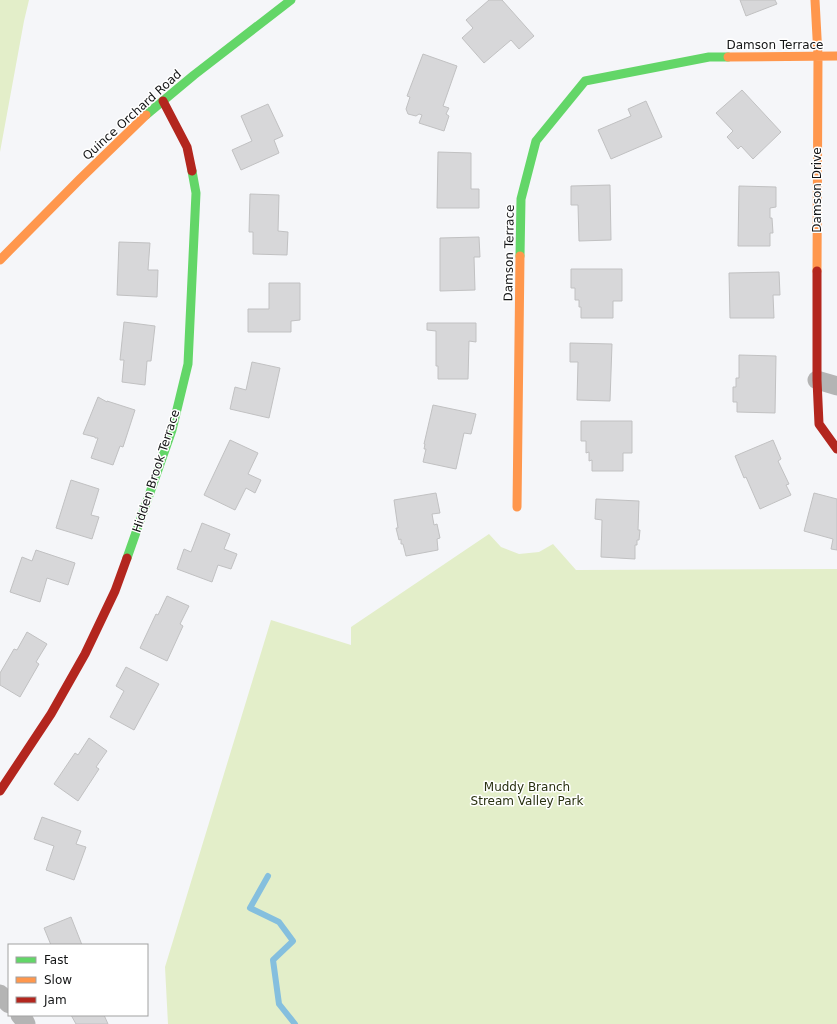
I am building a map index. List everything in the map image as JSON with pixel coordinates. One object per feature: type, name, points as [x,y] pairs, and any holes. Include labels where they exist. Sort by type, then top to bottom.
[{"type":"street","name":"Quince Orchard Road","points":[[0,260],[103,156],[163,101],[230,46],[291,0]]},
{"type":"street","name":"Damson Drive","points":[[814,0],[818,56],[817,380],[819,424],[837,449]]},
{"type":"street","name":"Damson Terrace","points":[[517,507],[521,199],[536,141],[585,81],[709,57],[837,56]]},
{"type":"street","name":"Hidden Brook Terrace","points":[[0,791],[51,714],[85,654],[115,591],[172,430],[188,364],[196,193],[187,147],[163,101]]},
{"type":"street","points":[[817,380],[837,386]]},
{"type":"street","points":[[0,994],[8,1003]]},
{"type":"green space","points":[[0,0],[29,0],[0,152]]},
{"type":"green space","name":"Muddy Branch Stream Valley Park","points":[[489,534],[501,547],[519,554],[539,552],[553,544],[576,570],[837,569],[837,1024],[168,1024],[165,967],[271,620],[351,645],[351,627]]},
{"type":"building","points":[[489,0],[502,0],[534,36],[519,49],[511,40],[484,63],[462,38],[473,28],[466,20]]},
{"type":"building","points":[[740,0],[775,0],[777,4],[746,16]]},
{"type":"building","points":[[423,54],[457,66],[443,106],[449,108],[446,114],[449,116],[444,131],[419,123],[422,115],[419,114],[416,116],[408,114],[406,109],[410,97],[407,96]]},
{"type":"building","points":[[742,90],[781,132],[753,159],[741,146],[738,149],[727,137],[733,131],[716,113]]},
{"type":"building","points":[[646,101],[662,137],[611,159],[598,130],[631,116],[628,109]]},
{"type":"building","points":[[268,104],[283,136],[274,140],[279,153],[241,170],[232,150],[252,141],[241,116]]},
{"type":"building","points":[[438,152],[471,153],[471,189],[479,189],[479,208],[437,208]]},
{"type":"building","points":[[610,185],[611,240],[579,241],[578,205],[571,205],[571,186]]},
{"type":"building","points":[[739,186],[776,187],[776,207],[770,208],[773,233],[770,233],[770,246],[738,246]]},
{"type":"building","points":[[250,194],[279,195],[278,231],[288,232],[287,255],[253,254],[253,232],[249,232]]},
{"type":"building","points":[[479,237],[480,257],[474,257],[475,290],[440,291],[440,238]]},
{"type":"building","points":[[119,242],[150,243],[148,270],[158,270],[157,297],[117,295]]},
{"type":"building","points":[[571,269],[622,269],[622,301],[613,301],[613,318],[581,318],[581,307],[579,307],[579,300],[575,300],[575,288],[571,288]]},
{"type":"building","points":[[779,272],[780,295],[773,295],[774,318],[730,318],[729,273]]},
{"type":"building","points":[[269,283],[300,283],[300,320],[291,321],[291,332],[248,332],[248,309],[269,309]]},
{"type":"building","points":[[124,322],[155,326],[151,361],[147,361],[145,385],[122,382],[124,360],[120,360]]},
{"type":"building","points":[[427,323],[476,323],[476,342],[469,341],[468,379],[438,379],[438,366],[436,366],[436,331],[427,330]]},
{"type":"building","points":[[570,343],[612,344],[610,401],[577,400],[578,362],[570,362]]},
{"type":"building","points":[[739,355],[776,356],[775,413],[737,412],[737,402],[733,402],[733,387],[736,387],[736,378],[739,378]]},
{"type":"building","points":[[252,362],[280,368],[269,418],[230,409],[235,387],[246,390]]},
{"type":"building","points":[[98,397],[107,402],[135,410],[123,447],[120,446],[113,465],[91,458],[98,438],[83,434]]},
{"type":"building","points":[[433,405],[476,414],[471,434],[464,433],[456,469],[423,462],[426,449],[424,449],[424,444]]},
{"type":"building","points":[[581,421],[632,421],[632,453],[623,453],[623,471],[592,471],[592,460],[589,461],[589,452],[586,453],[586,441],[581,441]]},
{"type":"building","points":[[230,440],[258,453],[248,474],[261,480],[255,493],[246,488],[235,510],[204,495]]},
{"type":"building","points":[[773,440],[781,459],[778,461],[789,484],[786,485],[791,495],[760,509],[746,477],[744,478],[735,456]]},
{"type":"building","points":[[71,480],[99,489],[91,515],[99,517],[92,539],[56,528]]},
{"type":"building","points":[[436,493],[440,513],[432,514],[434,525],[437,524],[440,538],[437,539],[438,550],[406,556],[403,544],[401,544],[401,539],[399,540],[396,528],[398,528],[394,500]]},
{"type":"building","points":[[814,493],[837,499],[837,550],[831,549],[833,539],[804,531]]},
{"type":"building","points":[[596,499],[639,501],[638,530],[640,530],[639,540],[637,540],[637,545],[635,545],[635,559],[601,557],[602,520],[595,519]]},
{"type":"building","points":[[202,523],[230,534],[224,549],[237,554],[231,569],[218,565],[212,582],[177,569],[184,549],[191,552]]},
{"type":"building","points":[[36,550],[75,563],[68,585],[47,578],[40,602],[10,592],[22,557],[32,561]]},
{"type":"building","points":[[167,596],[189,606],[180,624],[183,626],[167,661],[140,648],[156,614],[158,615]]},
{"type":"building","points":[[27,632],[47,644],[36,662],[39,664],[20,697],[0,685],[0,673],[14,649],[17,650]]},
{"type":"building","points":[[126,667],[159,684],[134,730],[110,717],[124,691],[116,686]]},
{"type":"building","points":[[89,738],[107,751],[96,767],[99,769],[78,801],[54,784],[75,753],[78,755]]},
{"type":"building","points":[[42,817],[81,831],[76,844],[86,847],[74,880],[46,870],[54,846],[34,839]]},
{"type":"building","points":[[71,917],[82,944],[51,944],[44,928]]},
{"type":"building","points":[[72,1016],[104,1016],[108,1024],[76,1024]]},
{"type":"waterway","points":[[268,876],[250,908],[279,922],[293,941],[273,960],[279,1004],[295,1024]]},
{"type":"traffic: fast","points":[[146,115],[194,75],[291,0]]},
{"type":"traffic: fast","points":[[520,256],[521,199],[536,141],[585,81],[709,57],[728,57]]},
{"type":"traffic: fast","points":[[127,558],[172,430],[188,364],[196,193],[192,171]]},
{"type":"traffic: slow","points":[[815,0],[818,56],[817,271]]},
{"type":"traffic: slow","points":[[728,57],[837,56]]},
{"type":"traffic: slow","points":[[0,260],[146,115]]},
{"type":"traffic: slow","points":[[517,507],[520,256]]},
{"type":"traffic: jam","points":[[163,101],[187,147],[192,171]]},
{"type":"traffic: jam","points":[[817,271],[817,380],[819,424],[837,449]]},
{"type":"traffic: jam","points":[[0,791],[51,714],[85,654],[115,591],[127,558]]}]
